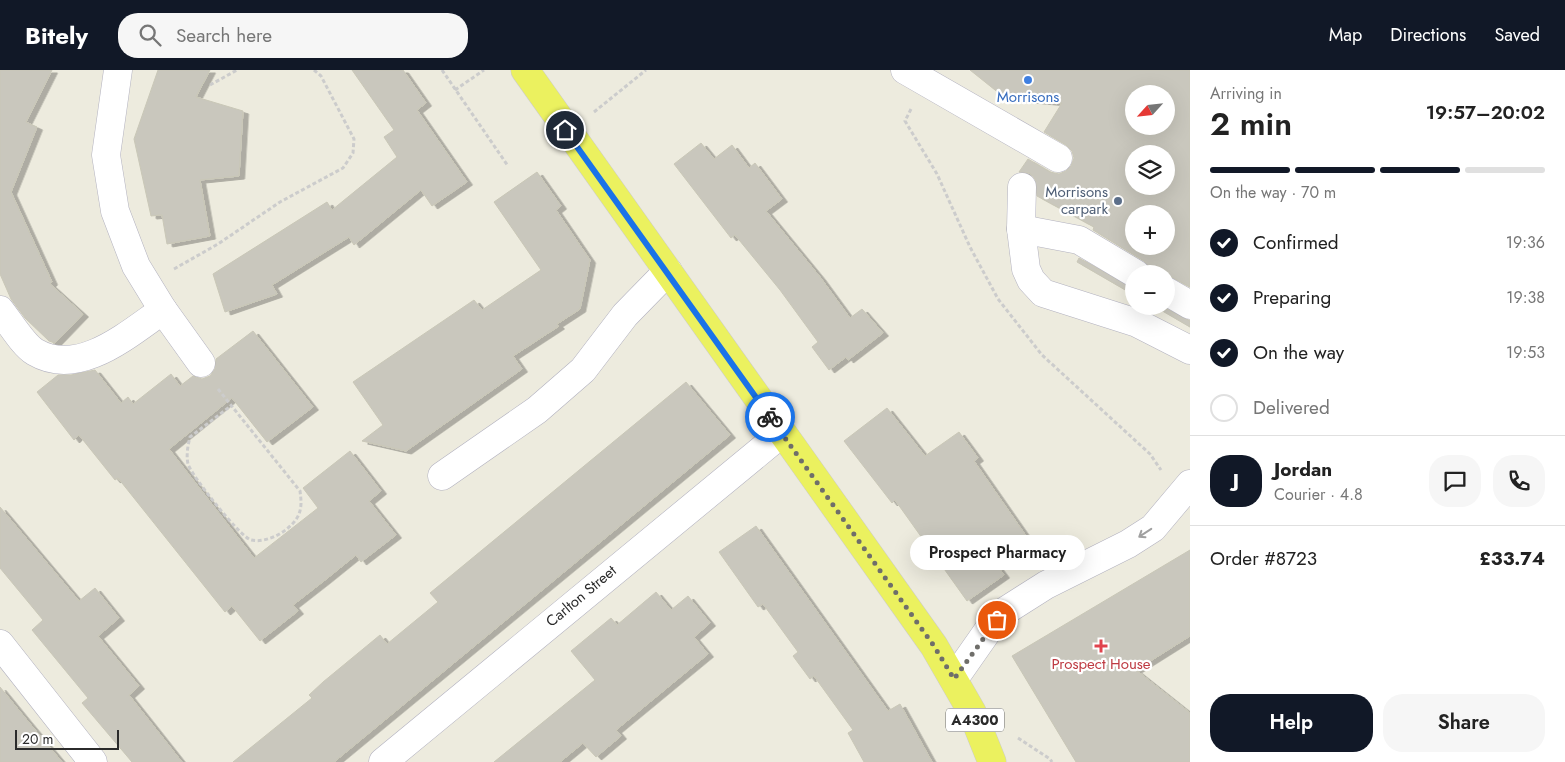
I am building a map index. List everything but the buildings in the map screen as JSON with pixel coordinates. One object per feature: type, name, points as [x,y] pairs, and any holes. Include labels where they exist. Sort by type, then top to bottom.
[{"type":"main road","name":"A4300","points":[[525,70],[934,646],[972,712],[992,762]]},
{"type":"street","points":[[118,70],[106,155],[116,212],[136,266],[163,310],[201,363]]},
{"type":"street","points":[[905,70],[1058,158]]},
{"type":"street","points":[[1022,187],[1021,229],[1026,269],[1031,280],[1043,293],[1137,324],[1190,350]]},
{"type":"street","points":[[1021,229],[1078,240],[1125,268]]},
{"type":"street","points":[[442,476],[537,410],[583,370],[625,315],[668,271]]},
{"type":"street","points":[[1175,296],[1190,305]]},
{"type":"street","points":[[0,310],[33,351],[50,359],[80,359],[115,343],[163,310]]},
{"type":"street","name":"Carlton Street","points":[[383,762],[782,432]]},
{"type":"street","points":[[954,679],[989,629],[1005,611],[1046,585],[1128,544],[1153,528],[1190,484]]},
{"type":"street","points":[[0,644],[93,762]]},
{"type":"path","points":[[210,85],[237,70]]},
{"type":"path","points":[[148,285],[218,244],[280,202],[343,168],[353,153],[354,139],[321,76],[314,70]]},
{"type":"path","points":[[442,70],[508,166]]},
{"type":"path","points":[[455,90],[484,70]]},
{"type":"path","points":[[590,114],[646,70]]},
{"type":"path","points":[[201,363],[213,383],[232,405],[300,491],[301,504],[298,516],[290,526],[266,540],[251,540],[240,533],[195,476],[188,464],[190,437],[232,405]]},
{"type":"path","points":[[1013,736],[1050,758],[1052,762]]},
{"type":"way so far","points":[[770,417],[934,646],[954,679],[997,620]]},
{"type":"place","name":"Morrisons","points":[[1028,80]]},
{"type":"place","name":"Morrisons carpark","points":[[1118,201]]},
{"type":"place","name":"Prospect Pharmacy","points":[[997,620]]},
{"type":"place","name":"Prospect House","points":[[1101,646]]},
{"type":"route","points":[[565,130],[668,271],[770,417]]}]
